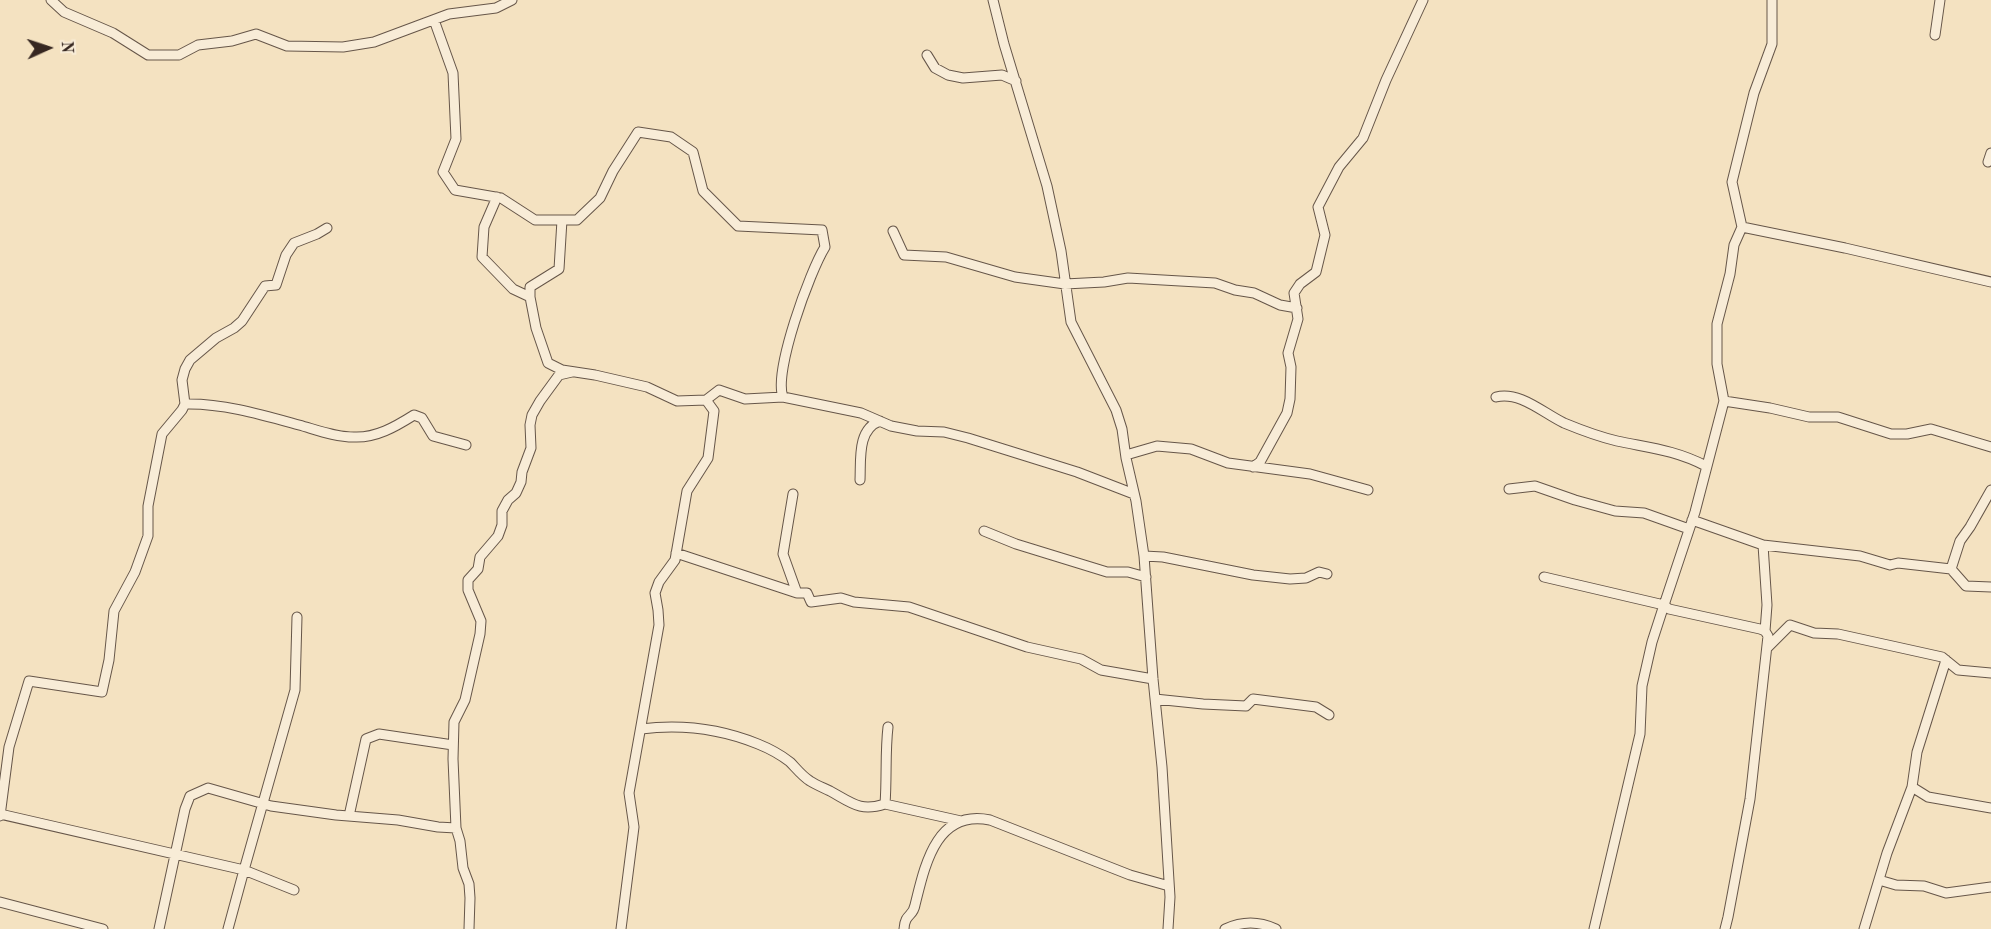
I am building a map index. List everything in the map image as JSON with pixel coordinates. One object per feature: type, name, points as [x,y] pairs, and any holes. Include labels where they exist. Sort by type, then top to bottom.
[{"type":"street","points":[[51,0],[64,12],[113,33],[148,55],[179,55],[198,45],[232,41],[256,34],[287,46],[343,48],[374,42],[449,14],[496,8],[512,0]]},
{"type":"street","points":[[993,0],[1047,186],[1061,251],[1071,322],[1116,410],[1122,429],[1146,577],[1162,767],[1169,886],[1168,929]]},
{"type":"street","points":[[1253,467],[1266,453],[1287,413],[1291,367],[1288,353],[1298,319],[1294,293],[1300,284],[1316,272],[1325,235],[1318,207],[1339,166],[1363,138],[1386,80],[1424,0]]},
{"type":"street","points":[[1594,929],[1640,734],[1642,686],[1652,642],[1691,525],[1724,401],[1717,364],[1717,324],[1730,274],[1734,245],[1742,227],[1732,182],[1754,93],[1772,44],[1773,0]]},
{"type":"street","points":[[1935,34],[1940,0]]},
{"type":"street","points":[[434,20],[453,73],[456,139],[443,172],[455,190],[501,198],[535,219],[578,220],[600,198],[613,171],[638,132],[671,136],[693,152],[703,191],[738,226],[822,230],[825,247],[798,309],[782,376],[783,397]]},
{"type":"street","points":[[927,55],[935,68],[948,75],[963,78],[1002,75],[1016,81]]},
{"type":"street","points":[[497,197],[484,227],[482,257],[513,289],[531,297]]},
{"type":"street","points":[[562,220],[559,268],[530,287],[536,328],[548,363],[562,370],[602,376],[647,387],[677,401],[706,400],[719,390],[745,399],[783,397],[861,413],[891,426],[917,431],[944,432],[968,438],[1077,472],[1134,494]]},
{"type":"street","points":[[1742,227],[1991,282]]},
{"type":"street","points":[[294,890],[244,870],[0,815],[4,744],[29,681],[102,692],[110,660],[114,611],[135,572],[147,536],[148,506],[162,434],[182,411],[185,404],[182,380],[190,360],[216,338],[242,321],[265,286],[276,285],[286,255],[294,243],[327,228]]},
{"type":"street","points":[[893,231],[904,255],[946,257],[1015,278],[1065,285],[1128,278],[1215,283],[1235,290],[1254,293],[1280,305],[1297,309]]},
{"type":"street","points":[[469,929],[470,898],[456,828],[453,745],[454,722],[465,700],[480,634],[481,621],[468,590],[468,580],[478,569],[480,557],[498,536],[502,525],[502,511],[508,500],[516,493],[521,482],[522,472],[531,448],[532,415],[540,400],[560,375],[572,372]]},
{"type":"street","points":[[1496,397],[1508,394],[1564,422],[1616,441],[1654,447],[1687,456],[1706,466]]},
{"type":"street","points":[[621,929],[634,827],[629,793],[658,625],[655,593],[658,582],[675,560],[687,491],[708,458],[714,411],[706,400]]},
{"type":"street","points":[[1724,401],[1809,417],[1838,417],[1891,434],[1907,434],[1931,429],[1991,447]]},
{"type":"street","points":[[185,404],[210,405],[268,417],[332,435],[354,437],[390,430],[414,415],[422,418],[426,428],[433,436],[466,445]]},
{"type":"street","points":[[861,480],[864,438],[867,429],[880,421]]},
{"type":"street","points":[[1126,455],[1157,446],[1191,448],[1228,463],[1310,474],[1368,490]]},
{"type":"street","points":[[1266,453],[1270,463],[1276,469]]},
{"type":"street","points":[[1509,489],[1535,486],[1615,511],[1644,513],[1763,545],[1860,556],[1890,565],[1898,563],[1951,569],[1966,586],[1991,587]]},
{"type":"street","points":[[1951,569],[1960,541],[1991,490]]},
{"type":"street","points":[[793,494],[783,554],[797,593]]},
{"type":"street","points":[[984,531],[1016,544],[1107,572],[1128,572],[1146,577]]},
{"type":"street","points":[[1725,929],[1750,799],[1768,647],[1768,636],[1765,631],[1767,605],[1763,545]]},
{"type":"street","points":[[676,553],[797,593],[807,593],[811,602],[841,598],[854,602],[909,607],[1027,646],[1081,659],[1101,670],[1153,679]]},
{"type":"street","points":[[1144,556],[1163,557],[1253,575],[1290,579],[1306,578],[1319,572],[1327,574]]},
{"type":"street","points":[[1544,577],[1765,631]]},
{"type":"street","points":[[228,929],[261,804],[295,690],[297,617]]},
{"type":"street","points":[[1768,647],[1790,625],[1814,633],[1838,634],[1942,657],[1958,670],[1991,673]]},
{"type":"street","points":[[1863,929],[1912,787],[1917,752],[1946,660]]},
{"type":"street","points":[[1155,699],[1246,706],[1253,699],[1316,707],[1329,715]]},
{"type":"street","points":[[640,729],[654,727],[707,730],[760,744],[788,761],[809,781],[862,808],[885,804],[961,821]]},
{"type":"street","points":[[885,804],[888,770],[885,749],[888,727]]},
{"type":"street","points":[[349,816],[366,739],[379,734],[453,745]]},
{"type":"street","points":[[1912,787],[1928,797],[1991,808]]},
{"type":"street","points":[[159,929],[185,809],[190,796],[208,788],[261,804],[456,828]]},
{"type":"street","points":[[904,929],[905,920],[915,909],[921,878],[938,840],[945,831],[961,821],[975,817],[990,820],[1130,875],[1169,886]]},
{"type":"street","points":[[1879,880],[1896,885],[1924,886],[1946,894],[1991,887]]},
{"type":"street","points":[[0,902],[103,929]]},
{"type":"street","points":[[1225,929],[1251,922],[1276,929]]}]
